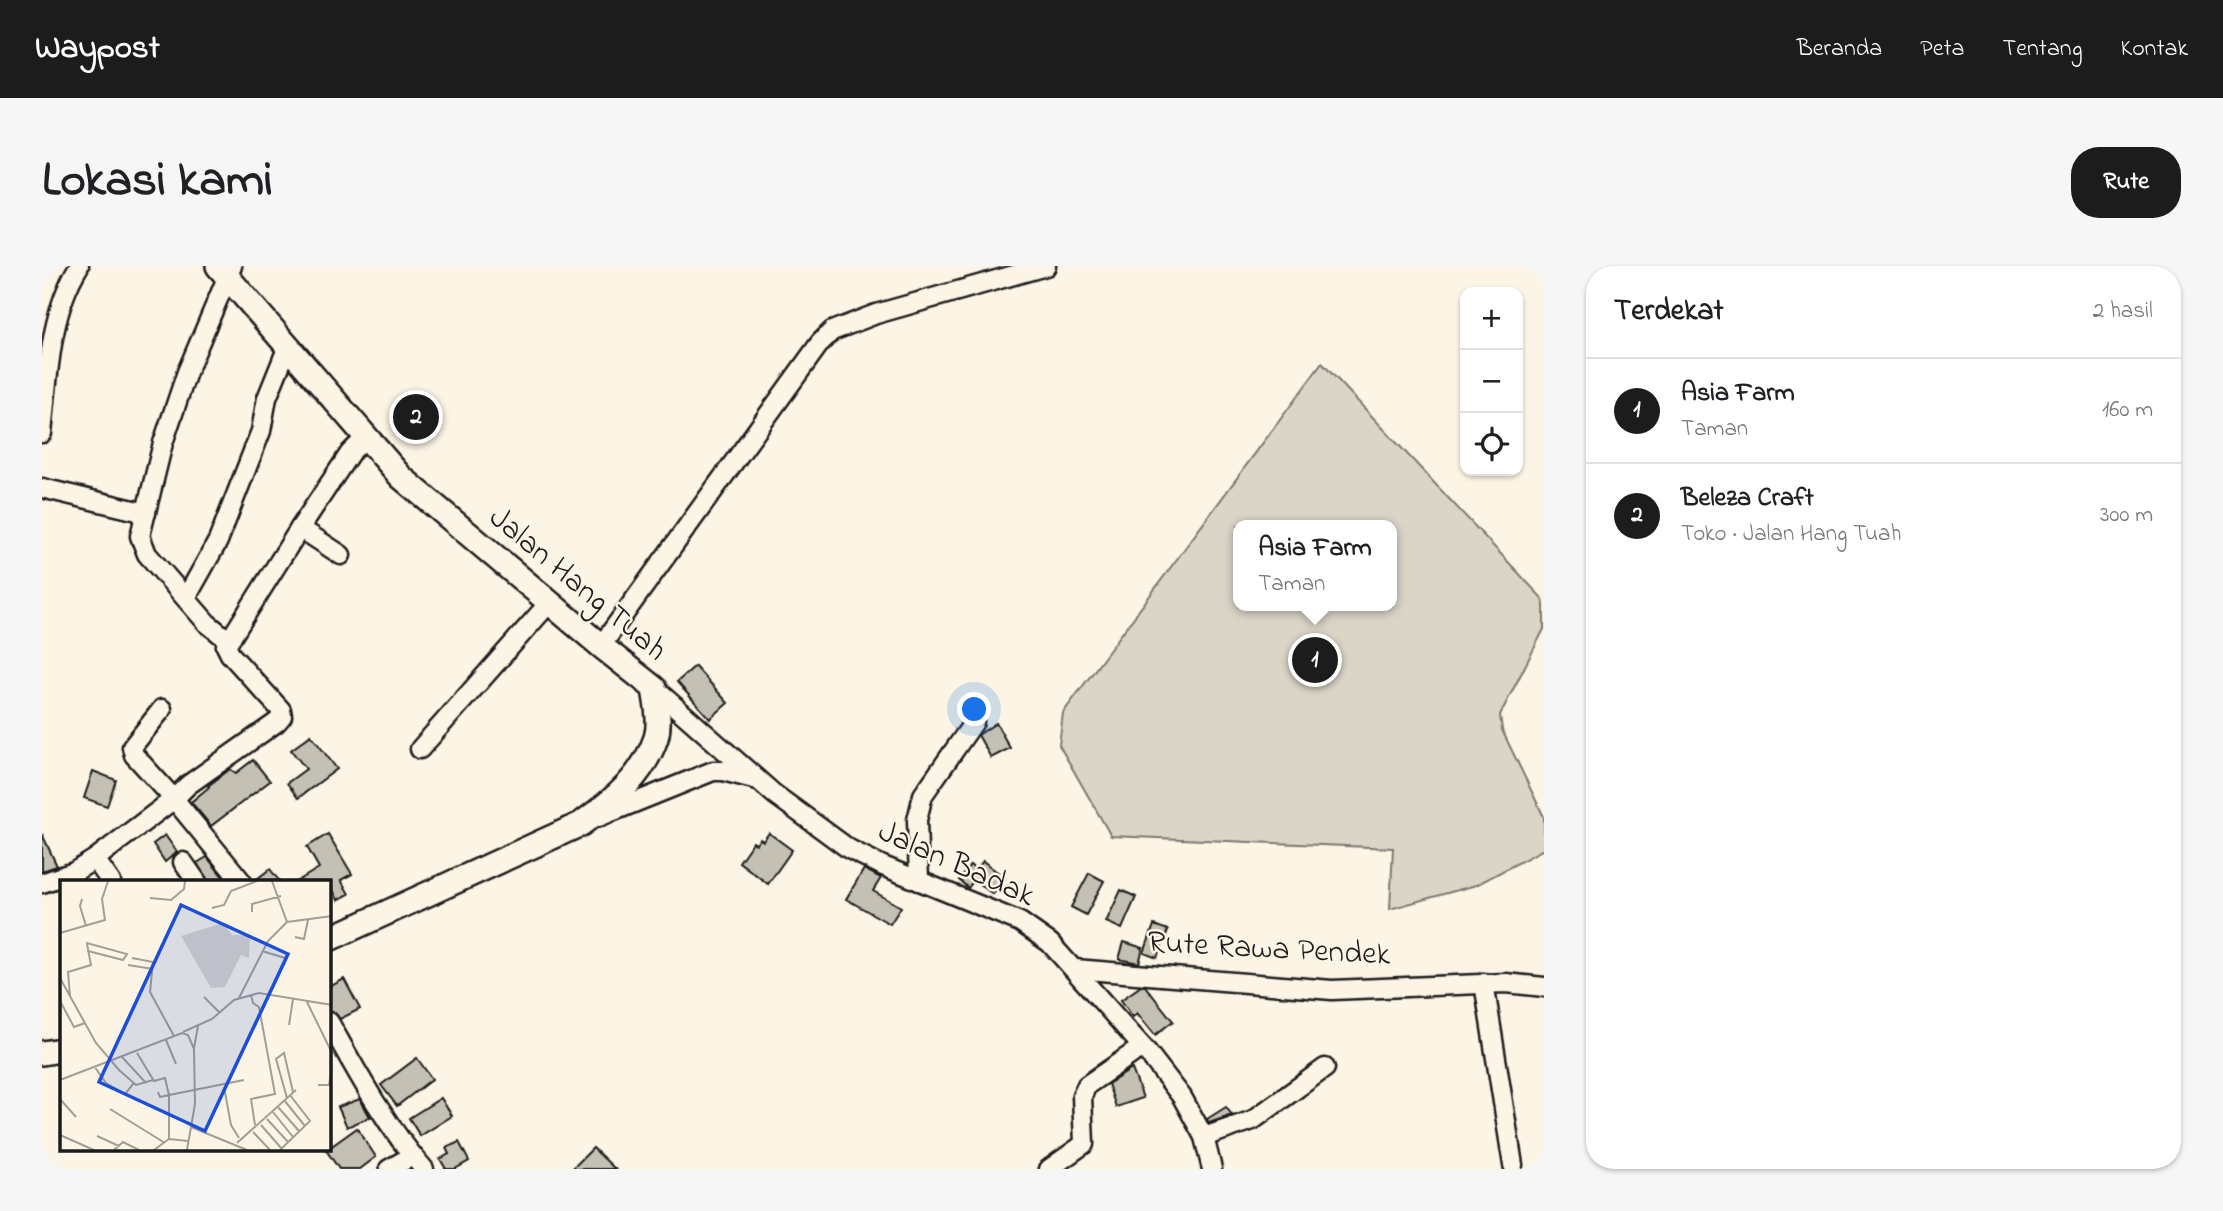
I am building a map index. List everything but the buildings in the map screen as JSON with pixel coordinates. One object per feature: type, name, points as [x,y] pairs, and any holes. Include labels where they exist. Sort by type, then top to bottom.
[{"type":"main road","name":"Jalan Hang Tuah","points":[[226,269],[365,438],[401,477],[654,688],[658,714],[657,736],[638,775],[612,801],[581,824],[331,938]]},
{"type":"main road","points":[[42,1054],[60,1050]]},
{"type":"street","points":[[42,433],[57,319],[79,266]]},
{"type":"street","points":[[601,646],[820,343],[832,331],[998,273],[1046,266]]},
{"type":"street","points":[[226,269],[163,443],[140,536],[146,554],[207,623],[229,641]]},
{"type":"street","points":[[186,598],[218,541],[261,430],[267,398],[288,346]]},
{"type":"street","points":[[42,883],[74,872],[95,859],[174,799],[188,785],[278,722],[282,716],[281,710],[230,654],[226,646],[350,453],[365,438]]},
{"type":"street","points":[[42,488],[146,513]]},
{"type":"street","points":[[300,528],[341,555]]},
{"type":"street","points":[[420,749],[549,603]]},
{"type":"street","name":"Jalan Badak","points":[[654,688],[757,780],[849,849],[1020,922],[1050,943],[1142,1047],[1182,1097],[1205,1137],[1212,1169]]},
{"type":"street","points":[[162,709],[132,747],[134,755],[240,880]]},
{"type":"street","points":[[919,881],[917,820],[923,795],[974,722]]},
{"type":"street","points":[[581,824],[713,771],[757,780]]},
{"type":"street","points":[[95,859],[110,880]]},
{"type":"street","points":[[183,862],[196,880]]},
{"type":"street","name":"Rute Rawa Pendek","points":[[1075,969],[1332,990],[1484,983],[1544,988]]},
{"type":"street","points":[[1484,983],[1513,1165]]},
{"type":"street","points":[[331,1025],[376,1102],[418,1163],[389,1169]]},
{"type":"street","points":[[1049,1169],[1084,1144],[1082,1096],[1087,1085],[1142,1047]]},
{"type":"street","points":[[1205,1137],[1253,1120],[1325,1068]]},
{"type":"shaded area","points":[[1322,363],[1541,597],[1544,604],[1544,629],[1500,715],[1502,730],[1544,817],[1544,849],[1476,885],[1390,909],[1393,848],[1111,836],[1059,745],[1063,713]]},
{"type":"place","name":"Beleza Craft","points":[[416,417]]},
{"type":"place","name":"Asia Farm","points":[[1315,660]]}]
